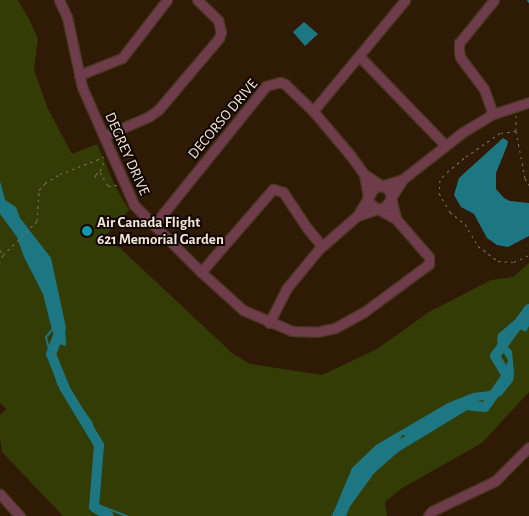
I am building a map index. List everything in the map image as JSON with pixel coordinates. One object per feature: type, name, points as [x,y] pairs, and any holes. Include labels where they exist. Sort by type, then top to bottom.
[{"type":"street","name":"DEGREY DRIVE","points":[[59,0],[68,17],[79,75],[123,183],[134,205],[201,272],[243,310],[269,323],[292,331],[316,332],[335,328],[364,312],[429,264],[429,257],[396,219],[377,208]]},
{"type":"street","points":[[79,75],[122,58],[168,0]]},
{"type":"street","points":[[104,136],[148,117],[158,110],[219,38],[221,32],[218,20],[197,0]]},
{"type":"street","points":[[313,111],[405,0]]},
{"type":"street","points":[[493,114],[484,89],[460,57],[459,43],[494,0]]},
{"type":"street","points":[[359,56],[445,146]]},
{"type":"street","name":"DECORSO DRIVE","points":[[154,224],[266,86],[275,82],[285,84],[313,111],[364,174],[369,196]]},
{"type":"street","points":[[357,216],[377,208],[384,208],[404,179],[445,146],[493,114],[529,102]]},
{"type":"street","points":[[364,174],[390,193],[390,200]]},
{"type":"street","points":[[269,323],[286,289],[322,246],[357,216],[374,188],[404,179]]},
{"type":"street","points":[[201,272],[273,189],[283,192],[307,228],[322,246]]},
{"type":"street","points":[[369,196],[369,202],[377,208]]},
{"type":"street","name":"DEGREY DRIVE","points":[[390,200],[396,219]]},
{"type":"street","points":[[428,516],[432,511],[495,481],[529,447]]},
{"type":"street","points":[[0,494],[20,516]]},
{"type":"path","points":[[514,107],[516,112],[516,131],[525,178],[529,185]]},
{"type":"path","points":[[516,131],[500,133],[464,158],[440,180],[438,193],[450,212],[465,224],[483,251],[498,261],[506,263],[514,262],[529,255]]},
{"type":"path","points":[[0,262],[3,255],[31,230],[39,214],[39,190],[45,183],[103,156],[105,158],[100,172],[96,174],[95,178]]},
{"type":"path","points":[[100,172],[108,186],[113,187],[123,183]]},
{"type":"path","points":[[0,250],[3,255]]},
{"type":"green space","points":[[0,0],[18,0],[30,21],[38,39],[34,70],[48,109],[72,154],[97,144],[116,188],[129,210],[106,235],[232,353],[250,364],[322,375],[377,349],[429,312],[491,280],[513,277],[529,263],[529,392],[482,443],[402,488],[385,502],[387,516],[63,516],[2,452],[0,439],[0,415],[6,409],[0,403]]},
{"type":"water","points":[[304,22],[318,34],[305,46],[293,32]]},
{"type":"water","points":[[503,138],[508,141],[496,173],[496,189],[504,198],[510,201],[529,203],[529,236],[508,247],[497,245],[487,238],[474,214],[461,207],[454,195],[459,178]]},
{"type":"water","points":[[0,181],[5,200],[16,207],[20,218],[51,258],[65,323],[66,346],[59,344],[52,330],[43,294],[24,257],[17,237],[0,214]]},
{"type":"water","points":[[529,308],[529,326],[526,332],[517,328],[510,330],[505,338],[505,344],[512,351],[514,373],[513,381],[501,396],[469,403],[453,410],[411,437],[402,435],[399,442],[381,454],[364,472],[346,516],[332,516],[352,468],[376,445],[448,403],[473,393],[490,391],[501,384],[508,360],[497,342],[498,334]]},
{"type":"waterway","points":[[337,516],[370,470],[395,448],[466,405],[485,407],[507,376],[495,356],[529,309]]},
{"type":"waterway","points":[[61,328],[51,354],[64,387],[99,445],[94,507],[109,516]]},
{"type":"waterway","points":[[52,330],[46,337],[58,384],[76,401],[91,422],[97,439],[97,461],[93,483],[94,497],[98,505],[127,516]]},
{"type":"place","name":"Air Canada Flight 621 Memorial Garden","points":[[87,231]]}]
